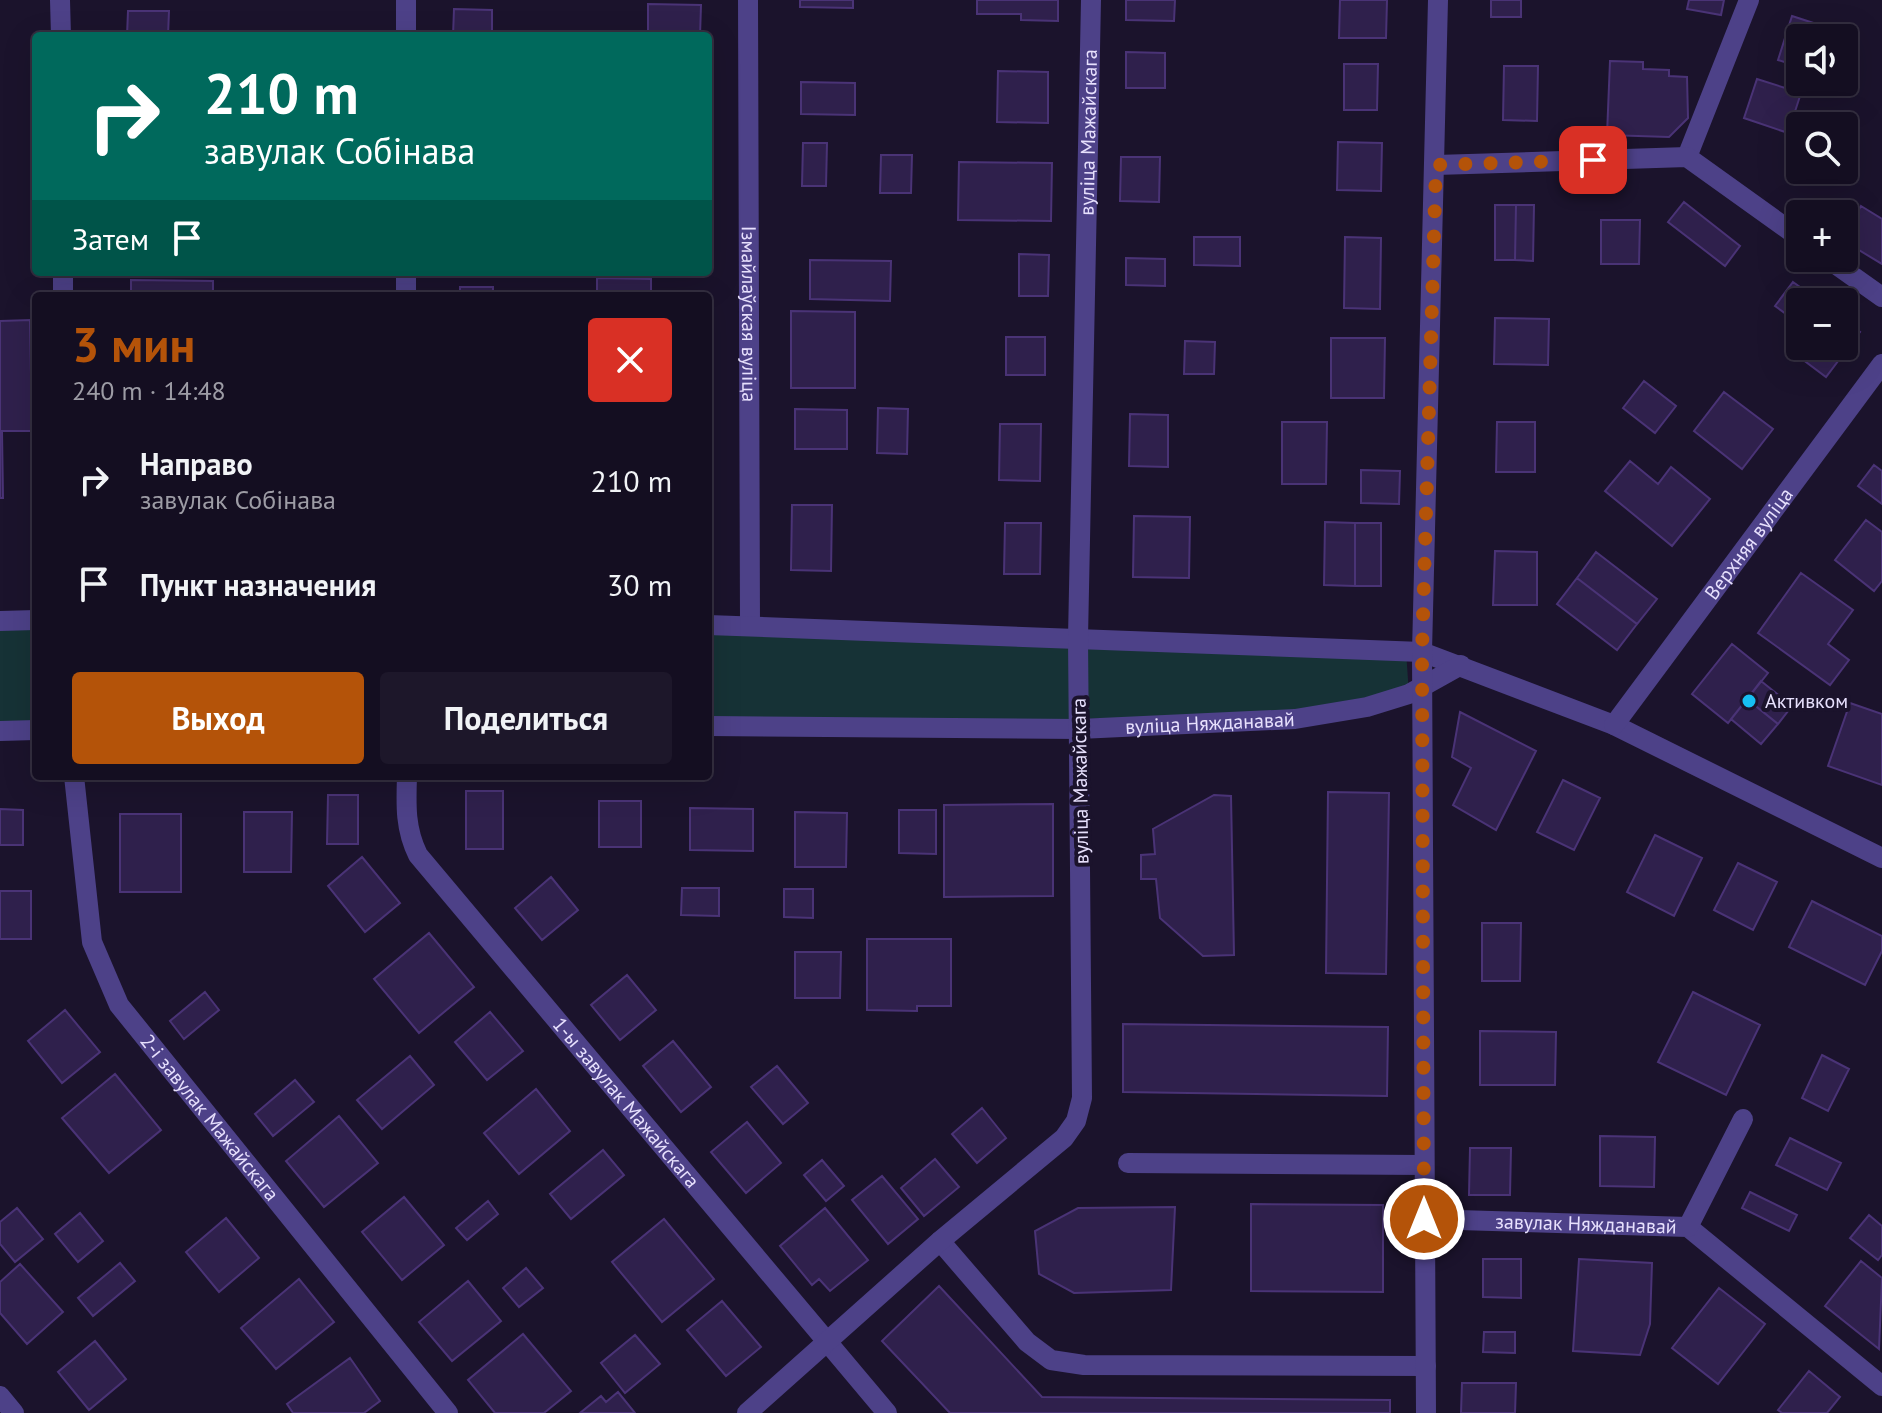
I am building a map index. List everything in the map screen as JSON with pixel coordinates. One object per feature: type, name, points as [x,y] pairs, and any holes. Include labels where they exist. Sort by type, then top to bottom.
[{"type":"street","points":[[60,0],[61,32]]},
{"type":"street","points":[[406,0],[406,32]]},
{"type":"street","name":"Ізмайлаўская вуліца","points":[[748,0],[750,626]]},
{"type":"street","name":"вуліца Мажайскага","points":[[747,1413],[824,1341],[1064,1138],[1079,1109],[1084,1031],[1078,638],[1091,0]]},
{"type":"street","points":[[1426,1413],[1422,652],[1438,0]]},
{"type":"street","points":[[1687,157],[1749,0]]},
{"type":"street","points":[[1436,165],[1687,157],[1786,228]]},
{"type":"street","points":[[1847,272],[1882,297]]},
{"type":"street","name":"Верхняя вуліца","points":[[1614,725],[1882,364]]},
{"type":"street","points":[[0,621],[32,620]]},
{"type":"street","points":[[712,625],[1422,652],[1614,725],[1882,858]]},
{"type":"street","name":"вуліца Няжданавай","points":[[712,726],[1079,729],[1321,716],[1367,707],[1423,687],[1461,665]]},
{"type":"street","points":[[0,731],[32,730]]},
{"type":"street","name":"2-і завулак Мажайскага","points":[[74,780],[92,942],[119,1005],[448,1413]]},
{"type":"street","name":"1-ы завулак Мажайскага","points":[[407,780],[409,838],[418,855],[887,1413]]},
{"type":"street","points":[[1688,1227],[1743,1119]]},
{"type":"street","points":[[1128,1163],[1424,1165]]},
{"type":"street","name":"завулак Няжданавай","points":[[1424,1219],[1688,1227],[1882,1386]]},
{"type":"street","points":[[940,1241],[1027,1342],[1051,1360],[1084,1365],[1426,1366]]},
{"type":"street","points":[[0,1396],[14,1413]]},
{"type":"green space","points":[[32,620],[32,730],[0,731],[0,621]]},
{"type":"green space","points":[[712,625],[1406,651],[1409,694],[1334,714],[712,726]]},
{"type":"building","points":[[800,0],[853,0],[853,8],[800,7]]},
{"type":"building","points":[[977,0],[1058,0],[1058,21],[1021,20],[1021,14],[977,14]]},
{"type":"building","points":[[1126,0],[1175,0],[1174,21],[1126,20]]},
{"type":"building","points":[[1340,0],[1387,0],[1386,38],[1339,38]]},
{"type":"building","points":[[1491,0],[1521,0],[1521,17],[1491,17]]},
{"type":"building","points":[[1689,0],[1724,0],[1721,15],[1687,9]]},
{"type":"building","points":[[648,4],[701,5],[700,32],[648,32]]},
{"type":"building","points":[[454,9],[492,10],[492,32],[453,32]]},
{"type":"building","points":[[128,11],[169,11],[168,32],[127,32]]},
{"type":"building","points":[[1792,16],[1817,24],[1789,24]]},
{"type":"building","points":[[1786,35],[1786,63],[1778,60]]},
{"type":"building","points":[[1126,52],[1165,53],[1165,88],[1126,88]]},
{"type":"building","points":[[1610,61],[1643,62],[1643,69],[1669,70],[1669,76],[1687,77],[1688,118],[1669,137],[1607,135]]},
{"type":"building","points":[[1344,64],[1378,64],[1377,110],[1344,110]]},
{"type":"building","points":[[1504,66],[1538,66],[1537,121],[1503,120]]},
{"type":"building","points":[[998,71],[1048,72],[1048,123],[997,122]]},
{"type":"building","points":[[1757,79],[1786,88],[1786,96],[1800,96],[1795,112],[1786,112],[1786,132],[1744,118]]},
{"type":"building","points":[[801,82],[855,83],[855,115],[801,114]]},
{"type":"building","points":[[1338,142],[1382,143],[1381,191],[1337,190]]},
{"type":"building","points":[[803,143],[827,143],[826,186],[802,186]]},
{"type":"building","points":[[881,155],[912,155],[911,193],[880,193]]},
{"type":"building","points":[[1121,157],[1160,157],[1159,202],[1120,201]]},
{"type":"building","points":[[959,162],[1052,163],[1051,221],[958,220]]},
{"type":"building","points":[[1684,202],[1740,246],[1725,266],[1668,222]]},
{"type":"building","points":[[1495,205],[1516,205],[1515,260],[1495,260]]},
{"type":"building","points":[[1516,205],[1534,205],[1533,261],[1515,260]]},
{"type":"building","points":[[1861,206],[1882,219],[1882,264],[1858,249],[1858,211]]},
{"type":"building","points":[[1601,220],[1640,220],[1639,264],[1601,264]]},
{"type":"building","points":[[1194,237],[1240,237],[1240,266],[1194,265]]},
{"type":"building","points":[[1345,237],[1381,238],[1380,309],[1344,308]]},
{"type":"building","points":[[1019,254],[1049,255],[1048,296],[1019,296]]},
{"type":"building","points":[[1126,258],[1165,259],[1165,286],[1126,285]]},
{"type":"building","points":[[810,260],[891,261],[890,301],[810,299]]},
{"type":"building","points":[[597,278],[651,279],[651,292],[597,292]]},
{"type":"building","points":[[131,280],[213,281],[213,292],[131,292]]},
{"type":"building","points":[[460,287],[493,287],[493,292],[460,292]]},
{"type":"building","points":[[1786,291],[1786,314],[1775,306]]},
{"type":"building","points":[[791,311],[855,312],[855,388],[791,388]]},
{"type":"building","points":[[1495,318],[1549,319],[1548,365],[1494,364]]},
{"type":"building","points":[[30,320],[32,431],[2,431],[3,498],[0,498],[0,321]]},
{"type":"building","points":[[1006,337],[1045,337],[1045,375],[1006,375]]},
{"type":"building","points":[[1331,338],[1385,338],[1384,398],[1331,398]]},
{"type":"building","points":[[1185,341],[1215,342],[1214,374],[1184,374]]},
{"type":"building","points":[[1803,360],[1839,360],[1826,377]]},
{"type":"building","points":[[1644,381],[1676,406],[1655,433],[1623,408]]},
{"type":"building","points":[[1724,392],[1773,429],[1742,469],[1694,431]]},
{"type":"building","points":[[878,408],[908,409],[907,454],[877,453]]},
{"type":"building","points":[[795,409],[847,410],[847,449],[795,449]]},
{"type":"building","points":[[1130,414],[1168,415],[1168,467],[1129,466]]},
{"type":"building","points":[[1282,422],[1327,422],[1326,484],[1282,484]]},
{"type":"building","points":[[1497,422],[1535,422],[1535,472],[1496,472]]},
{"type":"building","points":[[1000,424],[1041,424],[1040,481],[999,480]]},
{"type":"building","points":[[1630,461],[1658,484],[1671,467],[1710,499],[1672,546],[1605,491]]},
{"type":"building","points":[[1874,465],[1882,471],[1882,504],[1858,486]]},
{"type":"building","points":[[1361,470],[1400,471],[1399,504],[1361,503]]},
{"type":"building","points":[[792,505],[832,505],[831,571],[791,570]]},
{"type":"building","points":[[1134,516],[1190,517],[1189,578],[1133,577]]},
{"type":"building","points":[[1866,520],[1882,532],[1882,581],[1874,591],[1835,560]]},
{"type":"building","points":[[1325,522],[1355,523],[1355,586],[1324,585]]},
{"type":"building","points":[[1005,523],[1041,523],[1040,574],[1004,574]]},
{"type":"building","points":[[1355,523],[1381,523],[1381,586],[1355,586]]},
{"type":"building","points":[[712,543],[713,543],[712,591]]},
{"type":"building","points":[[1495,551],[1537,552],[1537,605],[1493,605]]},
{"type":"building","points":[[1596,552],[1657,599],[1637,624],[1577,578]]},
{"type":"building","points":[[1801,573],[1853,610],[1828,644],[1849,660],[1830,685],[1758,633]]},
{"type":"building","points":[[1577,578],[1637,624],[1617,650],[1557,604]]},
{"type":"building","points":[[1732,644],[1768,673],[1728,723],[1692,694]]},
{"type":"building","points":[[1761,681],[1792,706],[1778,724],[1747,699]]},
{"type":"building","points":[[1747,699],[1778,724],[1761,744],[1731,719]]},
{"type":"building","points":[[1850,703],[1882,714],[1882,785],[1828,766]]},
{"type":"building","points":[[1460,712],[1536,751],[1496,830],[1453,805],[1471,768],[1452,757]]},
{"type":"building","points":[[1563,780],[1600,798],[1574,850],[1537,832]]},
{"type":"building","points":[[466,791],[503,791],[503,849],[466,849]]},
{"type":"building","points":[[1328,792],[1389,793],[1386,974],[1326,973]]},
{"type":"building","points":[[328,795],[358,795],[358,844],[327,844]]},
{"type":"building","points":[[1214,795],[1231,796],[1234,955],[1203,956],[1160,918],[1156,879],[1141,879],[1141,855],[1155,854],[1153,829]]},
{"type":"building","points":[[599,801],[641,801],[641,847],[599,847]]},
{"type":"building","points":[[1053,804],[1053,896],[944,897],[944,805]]},
{"type":"building","points":[[690,808],[753,809],[753,851],[690,850]]},
{"type":"building","points":[[0,809],[23,810],[23,845],[0,845]]},
{"type":"building","points":[[899,810],[936,810],[936,854],[899,853]]},
{"type":"building","points":[[244,812],[292,812],[291,872],[244,872]]},
{"type":"building","points":[[795,812],[847,813],[846,867],[795,867]]},
{"type":"building","points":[[120,814],[181,814],[181,892],[120,892]]},
{"type":"building","points":[[1655,835],[1702,858],[1674,916],[1627,892]]},
{"type":"building","points":[[362,857],[400,903],[365,932],[328,886]]},
{"type":"building","points":[[1738,863],[1777,882],[1753,930],[1714,910]]},
{"type":"building","points":[[551,877],[578,910],[542,940],[515,908]]},
{"type":"building","points":[[682,888],[719,888],[719,916],[681,915]]},
{"type":"building","points":[[784,889],[813,889],[813,918],[784,917]]},
{"type":"building","points":[[0,891],[31,891],[31,939],[0,939]]},
{"type":"building","points":[[1812,901],[1882,936],[1882,951],[1865,985],[1789,947]]},
{"type":"building","points":[[1482,923],[1521,923],[1520,981],[1482,981]]},
{"type":"building","points":[[429,933],[474,987],[419,1033],[374,979]]},
{"type":"building","points":[[867,939],[951,939],[951,1006],[917,1006],[917,1011],[867,1010]]},
{"type":"building","points":[[795,952],[841,952],[840,998],[795,998]]},
{"type":"building","points":[[627,975],[656,1010],[620,1040],[591,1005]]},
{"type":"building","points":[[205,992],[219,1010],[184,1039],[170,1021]]},
{"type":"building","points":[[1693,992],[1760,1025],[1726,1095],[1658,1062]]},
{"type":"building","points":[[65,1010],[100,1052],[62,1083],[28,1041]]},
{"type":"building","points":[[490,1012],[523,1051],[487,1080],[455,1042]]},
{"type":"building","points":[[1123,1024],[1388,1027],[1387,1096],[1123,1092]]},
{"type":"building","points":[[1480,1031],[1556,1032],[1555,1085],[1480,1085]]},
{"type":"building","points":[[673,1041],[711,1087],[681,1112],[643,1066]]},
{"type":"building","points":[[1822,1055],[1849,1069],[1828,1111],[1802,1098]]},
{"type":"building","points":[[410,1056],[434,1085],[382,1129],[357,1100]]},
{"type":"building","points":[[777,1066],[808,1103],[783,1124],[751,1087]]},
{"type":"building","points":[[115,1074],[161,1130],[109,1173],[62,1118]]},
{"type":"building","points":[[295,1080],[314,1102],[273,1136],[255,1114]]},
{"type":"building","points":[[536,1089],[570,1131],[519,1174],[484,1133]]},
{"type":"building","points":[[982,1108],[1006,1138],[977,1163],[952,1134]]},
{"type":"building","points":[[339,1116],[378,1163],[324,1207],[286,1161]]},
{"type":"building","points":[[747,1122],[781,1163],[746,1193],[711,1152]]},
{"type":"building","points":[[1600,1136],[1655,1137],[1654,1187],[1600,1186]]},
{"type":"building","points":[[1790,1138],[1841,1163],[1827,1190],[1776,1165]]},
{"type":"building","points":[[1470,1148],[1511,1148],[1510,1195],[1469,1195]]},
{"type":"building","points":[[603,1150],[624,1175],[571,1219],[550,1194]]},
{"type":"building","points":[[935,1159],[959,1187],[924,1216],[901,1188]]},
{"type":"building","points":[[822,1160],[844,1186],[826,1201],[804,1175]]},
{"type":"building","points":[[882,1176],[918,1219],[888,1244],[852,1200]]},
{"type":"building","points":[[1750,1192],[1797,1215],[1789,1231],[1742,1208]]},
{"type":"building","points":[[404,1197],[444,1245],[402,1280],[362,1232]]},
{"type":"building","points":[[488,1201],[498,1214],[467,1240],[456,1228]]},
{"type":"building","points":[[1251,1204],[1383,1205],[1383,1292],[1251,1291]]},
{"type":"building","points":[[1175,1207],[1171,1290],[1074,1293],[1039,1274],[1035,1231],[1078,1208]]},
{"type":"building","points":[[17,1208],[43,1239],[15,1262],[0,1244],[0,1222]]},
{"type":"building","points":[[825,1208],[868,1260],[830,1291],[819,1279],[812,1285],[780,1246]]},
{"type":"building","points":[[80,1213],[103,1241],[78,1262],[55,1234]]},
{"type":"building","points":[[1869,1215],[1882,1226],[1882,1255],[1878,1260],[1850,1238]]},
{"type":"building","points":[[226,1218],[259,1258],[219,1292],[186,1252]]},
{"type":"building","points":[[664,1219],[714,1279],[662,1322],[612,1262]]},
{"type":"building","points":[[1483,1259],[1521,1259],[1521,1298],[1483,1297]]},
{"type":"building","points":[[1579,1259],[1652,1263],[1650,1324],[1640,1355],[1573,1351]]},
{"type":"building","points":[[1861,1261],[1882,1278],[1879,1349],[1825,1306]]},
{"type":"building","points":[[120,1263],[135,1281],[93,1316],[78,1298]]},
{"type":"building","points":[[20,1264],[63,1312],[27,1344],[0,1313],[0,1282]]},
{"type":"building","points":[[526,1268],[543,1288],[519,1307],[503,1288]]},
{"type":"building","points":[[299,1279],[334,1322],[276,1369],[241,1328]]},
{"type":"building","points":[[468,1281],[501,1321],[452,1361],[419,1322]]},
{"type":"building","points":[[939,1286],[1042,1397],[1390,1400],[1390,1413],[950,1413],[882,1341]]},
{"type":"building","points":[[1719,1288],[1765,1324],[1718,1384],[1672,1348]]},
{"type":"building","points":[[722,1301],[761,1347],[726,1376],[687,1330]]},
{"type":"building","points":[[1484,1332],[1515,1332],[1515,1353],[1483,1352]]},
{"type":"building","points":[[523,1334],[571,1391],[544,1413],[495,1413],[468,1380]]},
{"type":"building","points":[[635,1335],[660,1364],[625,1393],[601,1363]]},
{"type":"building","points":[[95,1341],[126,1379],[89,1410],[58,1372]]},
{"type":"building","points":[[350,1358],[380,1401],[364,1413],[293,1413],[287,1404]]},
{"type":"building","points":[[1809,1371],[1840,1397],[1827,1413],[1782,1413],[1778,1410]]},
{"type":"building","points":[[1462,1383],[1516,1383],[1515,1413],[1461,1413]]},
{"type":"building","points":[[618,1392],[635,1413],[580,1413],[601,1396],[606,1402]]},
{"type":"place","name":"Активком","points":[[1749,701]]},
{"type":"route","points":[[1424,1219],[1422,652],[1436,165],[1593,160]]}]
